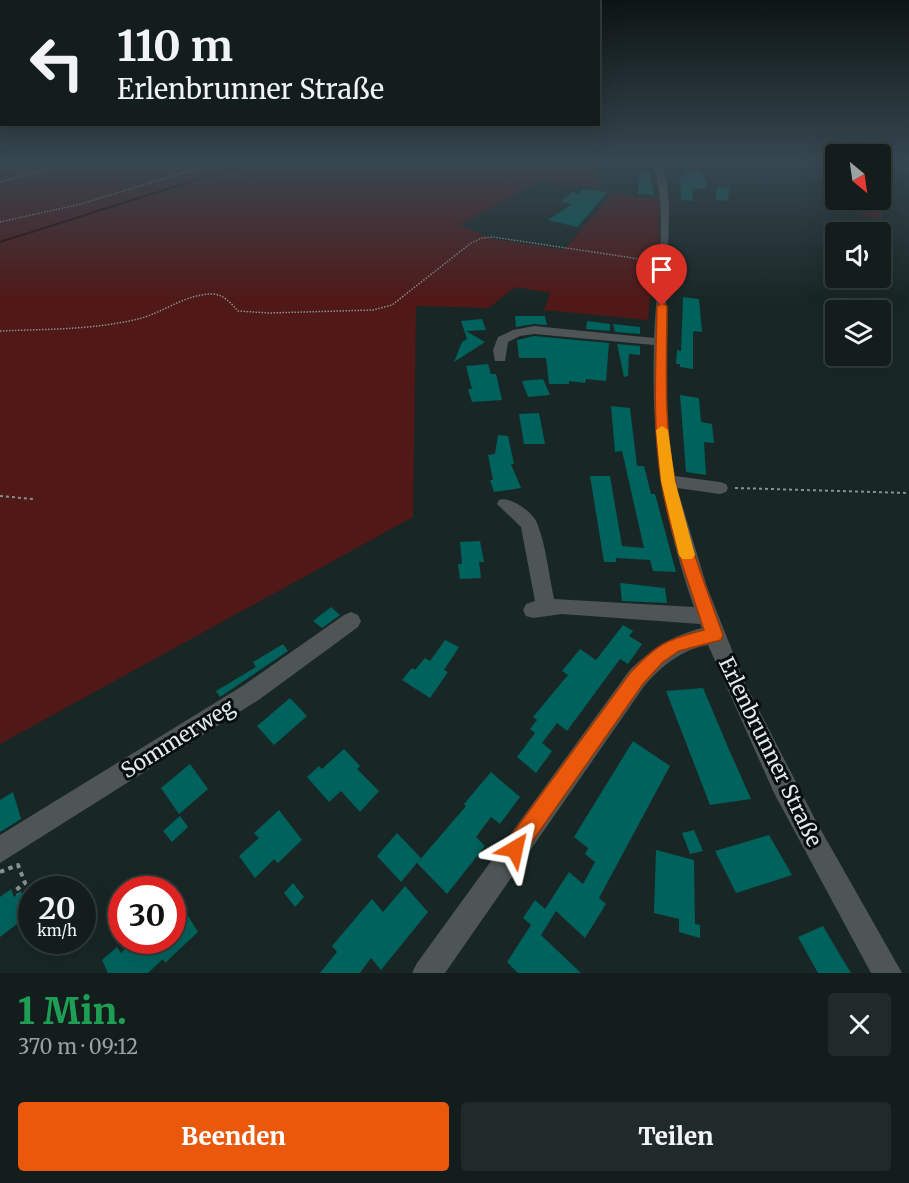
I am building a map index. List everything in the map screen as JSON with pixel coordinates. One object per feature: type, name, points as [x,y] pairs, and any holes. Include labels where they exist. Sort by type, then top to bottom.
[{"type":"street","name":"Erlenbrunner Straße","points":[[664,208],[661,416],[674,512],[711,625],[758,734],[845,901],[887,973]]},
{"type":"street","points":[[500,358],[498,350],[502,340],[517,333],[534,330],[661,342]]},
{"type":"street","points":[[668,481],[709,488]]},
{"type":"street","points":[[505,504],[529,524],[540,608],[711,625]]},
{"type":"street","name":"Sommerweg","points":[[0,850],[252,692],[351,621]]},
{"type":"street","points":[[427,973],[637,678],[657,656],[711,625]]},
{"type":"path","points":[[0,222],[63,208]]},
{"type":"path","points":[[0,331],[108,325],[144,317],[189,298],[213,294],[228,299],[238,311],[269,313],[373,310],[392,305],[408,296],[471,243],[482,238],[493,237],[664,263]]},
{"type":"path","points":[[709,488],[884,490],[909,493]]},
{"type":"path","points":[[0,496],[33,499]]},
{"type":"path","points":[[0,872],[18,866],[22,876]]},
{"type":"path","points":[[18,888],[16,890],[18,894]]},
{"type":"shaded area","points":[[0,208],[490,208],[460,225],[493,239],[564,250],[600,208],[659,208],[659,261],[653,261],[648,320],[544,310],[550,293],[515,287],[489,308],[416,306],[413,517],[0,744]]},
{"type":"shaded area","points":[[859,210],[882,210],[881,218],[858,215]]},
{"type":"building","points":[[565,208],[593,208],[577,227],[548,220]]},
{"type":"building","points":[[683,297],[699,299],[702,332],[694,331],[693,333],[693,369],[676,364],[677,350],[681,351]]},
{"type":"building","points":[[515,316],[545,316],[547,325],[534,324],[516,327]]},
{"type":"building","points":[[482,319],[486,330],[466,331],[485,342],[454,362],[462,342],[467,339],[461,321]]},
{"type":"building","points":[[587,321],[610,324],[610,331],[586,329]]},
{"type":"building","points":[[613,324],[640,327],[640,334],[615,332]]},
{"type":"building","points":[[534,336],[609,343],[606,381],[586,379],[585,383],[569,381],[569,384],[549,384],[546,358],[519,358],[517,340]]},
{"type":"building","points":[[617,344],[640,346],[640,355],[629,354],[628,376],[624,377]]},
{"type":"building","points":[[488,364],[491,374],[496,374],[502,400],[472,402],[468,389],[472,389],[466,366]]},
{"type":"building","points":[[543,379],[550,395],[528,397],[522,381]]},
{"type":"building","points":[[680,395],[699,398],[701,422],[712,424],[714,443],[704,442],[706,475],[686,472]]},
{"type":"building","points":[[611,406],[630,408],[637,466],[644,466],[651,494],[655,494],[676,572],[653,571],[650,560],[616,558],[616,562],[604,562],[590,476],[610,476],[622,546],[644,548],[622,451],[615,452]]},
{"type":"building","points":[[539,413],[545,444],[524,444],[519,414]]},
{"type":"building","points":[[498,435],[508,436],[514,464],[511,464],[521,488],[494,492],[490,480],[493,480],[488,455],[495,454]]},
{"type":"building","points":[[480,541],[484,562],[479,562],[481,578],[460,579],[458,564],[462,564],[460,542]]},
{"type":"building","points":[[620,583],[665,588],[667,603],[622,601]]},
{"type":"building","points":[[331,607],[340,615],[322,628],[313,621]]},
{"type":"building","points":[[623,625],[633,631],[629,636],[642,644],[628,664],[620,659],[567,731],[557,723],[542,743],[552,751],[536,773],[517,757],[535,733],[530,729],[537,720],[533,717],[568,675],[562,671],[580,649],[596,660]]},
{"type":"building","points":[[445,640],[459,647],[444,670],[448,672],[430,698],[402,680],[425,658],[430,661]]},
{"type":"building","points":[[283,644],[288,651],[220,697],[216,691],[256,667],[253,662]]},
{"type":"building","points":[[703,688],[751,799],[710,805],[666,691]]},
{"type":"building","points":[[290,698],[307,716],[274,745],[257,726]]},
{"type":"building","points":[[633,741],[670,766],[599,898],[606,904],[585,938],[556,911],[541,935],[581,973],[518,973],[507,962],[531,925],[523,918],[535,900],[545,909],[569,872],[583,884],[595,862],[585,854],[588,848],[574,837]]},
{"type":"building","points":[[344,749],[360,766],[357,769],[379,791],[360,812],[341,791],[329,802],[307,777],[319,766],[322,769]]},
{"type":"building","points":[[190,764],[208,789],[179,814],[161,788]]},
{"type":"building","points":[[491,772],[520,797],[500,824],[491,817],[476,837],[485,846],[447,894],[417,863],[466,806],[464,804]]},
{"type":"building","points":[[13,792],[21,819],[0,832],[0,800]]},
{"type":"building","points":[[279,810],[302,840],[278,863],[274,859],[255,878],[239,856],[259,838],[254,833]]},
{"type":"building","points":[[180,816],[188,827],[172,842],[163,831]]},
{"type":"building","points":[[694,830],[703,851],[690,854],[682,833]]},
{"type":"building","points":[[397,833],[421,858],[401,882],[377,856]]},
{"type":"building","points":[[769,835],[792,875],[736,893],[715,851]]},
{"type":"building","points":[[656,850],[694,860],[695,924],[700,925],[700,938],[679,932],[679,919],[654,913]]},
{"type":"building","points":[[293,883],[304,897],[295,907],[284,893]]},
{"type":"building","points":[[405,886],[428,912],[381,970],[371,958],[360,973],[320,973],[337,952],[332,946],[372,899],[383,912]]},
{"type":"building","points":[[11,889],[14,897],[18,894],[18,923],[0,937],[0,897]]},
{"type":"building","points":[[186,913],[198,932],[186,943]]},
{"type":"building","points":[[823,926],[851,973],[818,973],[798,937]]},
{"type":"building","points":[[109,954],[175,954],[165,963],[163,959],[148,973],[108,973],[102,960]]},
{"type":"waterway","points":[[0,242],[106,208]]},
{"type":"slow traffic","points":[[662,430],[674,512],[687,555]]},
{"type":"route","points":[[515,849],[637,678],[657,656],[693,638],[715,635],[690,566],[674,512],[668,481],[661,416],[662,306]]}]
